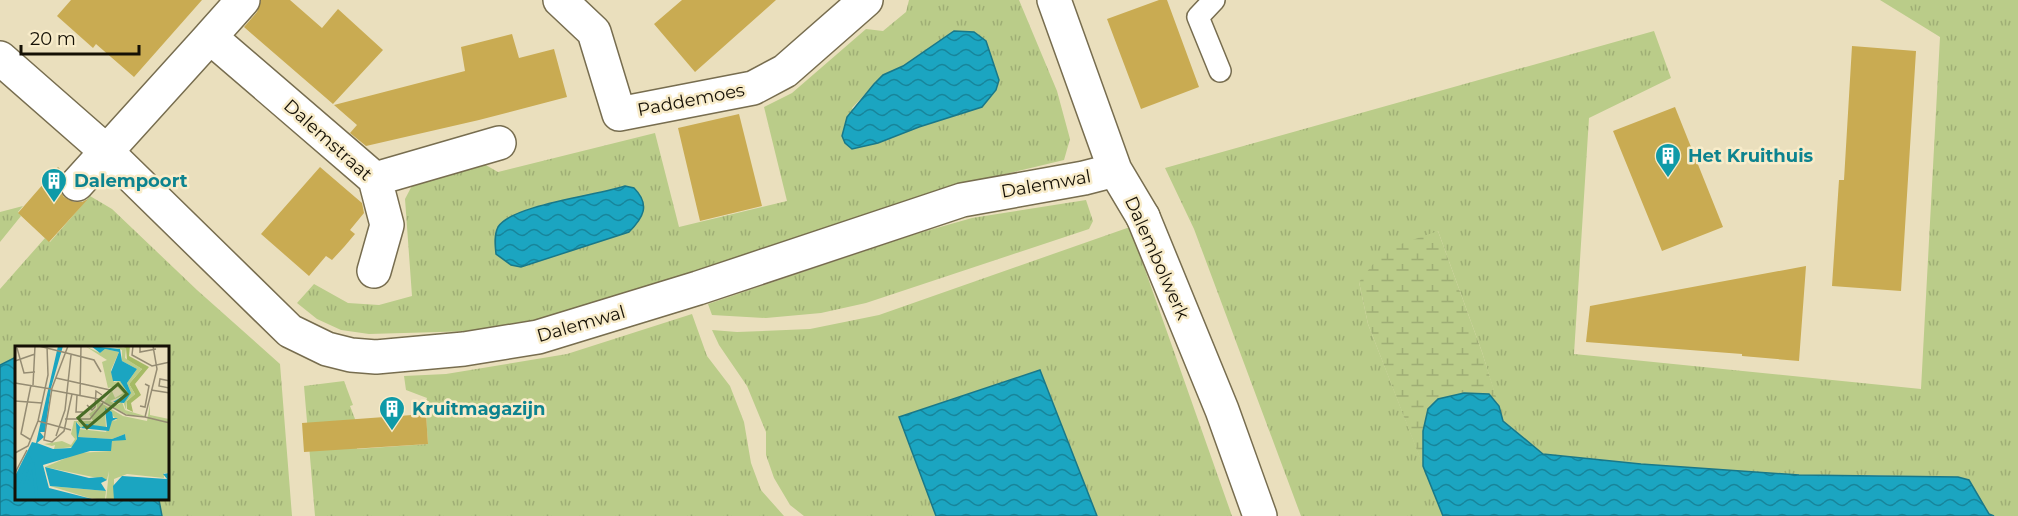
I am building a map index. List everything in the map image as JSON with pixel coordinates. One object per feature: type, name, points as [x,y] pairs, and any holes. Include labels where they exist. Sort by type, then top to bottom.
[{"type":"street","points":[[76,184],[243,0]]},
{"type":"street","name":"Paddemoes","points":[[560,0],[594,32],[619,114],[753,88],[785,71],[866,0]]},
{"type":"street","name":"Dalembolwerk","points":[[1054,0],[1115,170],[1143,217],[1222,410],[1260,516]]},
{"type":"street","name":"Dalemstraat","points":[[210,37],[375,179],[387,225],[374,271]]},
{"type":"street","name":"Dalemwal","points":[[0,58],[106,151],[290,331],[327,349],[351,355],[376,357],[464,349],[538,337],[698,288],[962,200],[1115,170]]},
{"type":"street","points":[[375,179],[499,143]]},
{"type":"lane","points":[[1214,0],[1198,17],[1220,71]]},
{"type":"green space","points":[[909,0],[1019,0],[1057,91],[1070,139],[1064,160],[935,191],[608,300],[521,324],[474,331],[369,334],[341,330],[317,319],[297,303],[314,284],[348,303],[379,305],[412,296],[405,199],[416,178],[477,160],[498,172],[655,133],[679,227],[787,201],[764,107],[792,93],[866,29],[883,31],[906,12]],"holes":[[[942,40],[986,41],[999,80],[998,84],[919,127],[878,143],[852,108],[883,75],[903,66]]]},
{"type":"green space","points":[[1880,0],[2018,0],[2018,516],[1989,514],[1969,480],[1872,475],[1799,475],[1641,464],[1543,454],[1503,421],[1482,352],[1438,231],[1359,282],[1368,324],[1443,516],[1301,516],[1194,229],[1165,168],[1654,31],[1671,78],[1589,118],[1574,354],[1921,389],[1940,37]]},
{"type":"green space","points":[[90,196],[112,209],[197,290],[280,364],[292,516],[162,516],[159,501],[170,501],[170,346],[15,346],[15,358],[0,365],[0,289],[45,238],[50,242]]},
{"type":"green space","points":[[1086,200],[1093,221],[1089,229],[866,303],[821,313],[766,318],[712,315],[708,304],[912,235],[972,218]]},
{"type":"green space","points":[[23,206],[18,212],[21,216],[0,242],[0,212]]},
{"type":"green space","points":[[1130,227],[1232,516],[1097,516],[1040,371],[899,417],[936,516],[804,516],[790,505],[774,478],[766,455],[766,432],[747,386],[719,345],[712,330],[737,332],[810,329],[879,315]]},
{"type":"green space","points":[[1438,231],[1499,406],[1489,394],[1428,409],[1423,431],[1423,466],[1368,324],[1359,282],[1384,250]]},
{"type":"green space","points":[[692,314],[707,356],[730,386],[744,422],[751,463],[761,490],[784,516],[315,516],[304,386],[344,381],[353,405],[350,406],[355,419],[357,449],[428,444],[426,415],[429,401],[426,401],[427,398],[406,390],[404,376],[446,374],[567,354]]},
{"type":"water","points":[[954,31],[974,32],[986,41],[999,80],[996,90],[982,107],[878,143],[852,149],[845,143],[842,136],[847,117],[874,84],[883,75],[903,66]]},
{"type":"water","points":[[625,186],[634,188],[644,206],[638,222],[629,232],[521,267],[511,265],[496,254],[497,230],[506,219],[537,207]]},
{"type":"water","points":[[15,358],[15,501],[159,501],[162,516],[0,516],[0,365]]},
{"type":"water","points":[[1040,370],[1097,516],[936,516],[899,417]]},
{"type":"water","points":[[1464,393],[1489,394],[1499,406],[1503,421],[1543,454],[1641,464],[1799,475],[1958,477],[1969,480],[1989,514],[1994,516],[1443,516],[1423,466],[1423,431],[1428,409],[1438,399]]},
{"type":"building","points":[[71,0],[202,0],[134,77],[96,44],[93,48],[57,16]]},
{"type":"building","points":[[261,0],[290,0],[322,28],[338,9],[383,50],[333,104],[244,27],[257,12]]},
{"type":"building","points":[[682,0],[776,0],[695,72],[654,24]]},
{"type":"building","points":[[1159,0],[1167,0],[1199,87],[1141,109],[1107,19]]},
{"type":"building","points":[[512,34],[519,58],[554,49],[567,97],[366,146],[350,133],[357,125],[334,105],[465,71],[461,47]]},
{"type":"building","points":[[1852,46],[1916,51],[1901,291],[1832,286],[1839,180],[1844,180]]},
{"type":"building","name":"Het Kruithuis","points":[[1675,107],[1723,227],[1662,251],[1613,131]]},
{"type":"building","points":[[739,114],[762,206],[700,221],[678,128]]},
{"type":"building","name":"Dalempoort","points":[[58,167],[63,172],[59,181],[59,190],[64,197],[74,202],[88,199],[49,242],[18,213]]},
{"type":"building","points":[[320,167],[362,203],[364,213],[350,230],[355,234],[344,247],[332,260],[326,256],[309,276],[261,234]]},
{"type":"building","points":[[1806,266],[1799,361],[1742,356],[1742,354],[1586,342],[1590,306]]},
{"type":"building","points":[[426,414],[428,444],[304,452],[302,423]]},
{"type":"place","name":"Het Kruithuis","points":[[1668,179]]},
{"type":"place","name":"Dalempoort","points":[[54,204]]},
{"type":"place","name":"Kruitmagazijn","points":[[392,432]]}]
